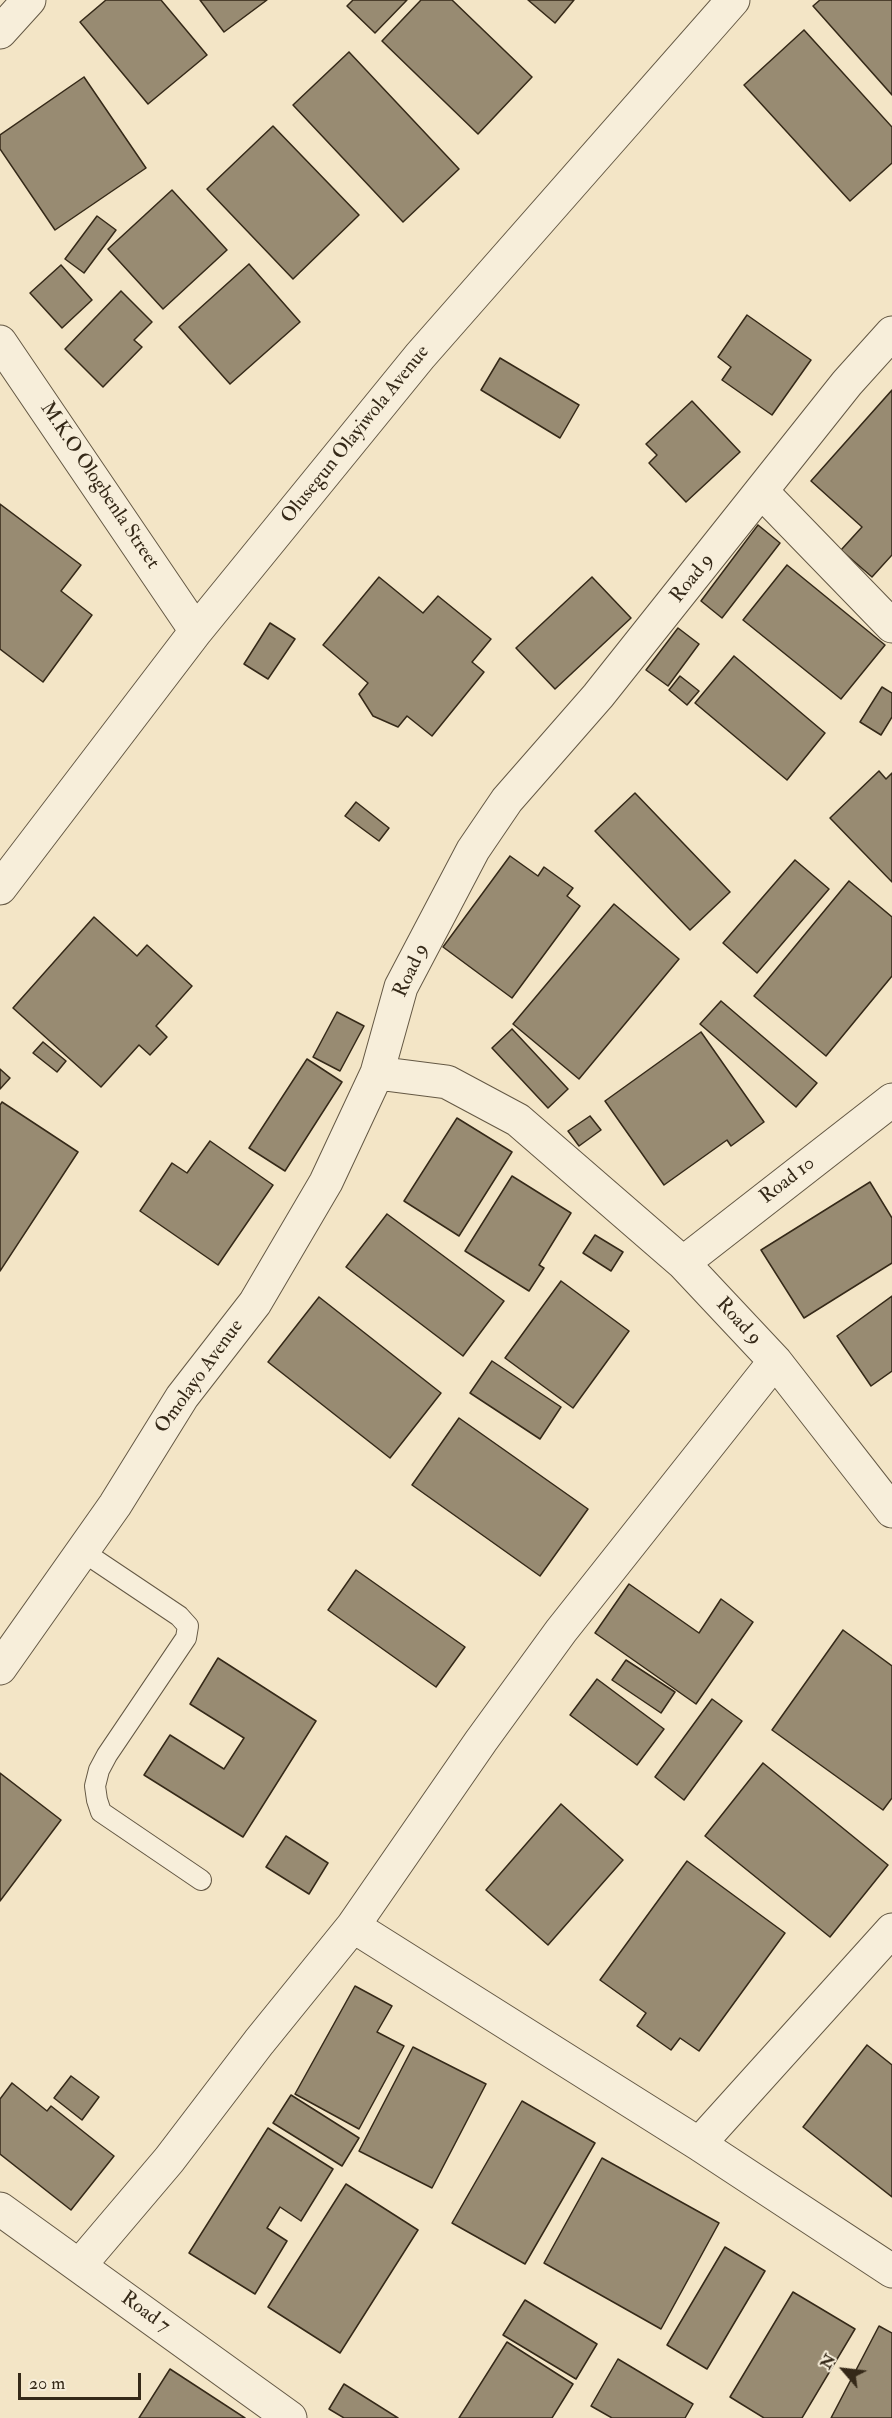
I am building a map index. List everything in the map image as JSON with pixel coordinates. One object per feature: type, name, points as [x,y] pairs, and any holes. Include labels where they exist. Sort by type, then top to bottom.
[{"type":"street","points":[[0,32],[29,0]]},
{"type":"street","name":"Olusegun Olayiwola Avenue","points":[[0,888],[196,631],[420,357],[733,0]]},
{"type":"street","name":"Road 9","points":[[892,333],[847,383],[598,696],[507,800],[472,850],[400,987],[377,1073],[447,1082],[518,1120],[683,1263],[775,1362],[892,1511]]},
{"type":"street","name":"M.K.O Ologbenla Street","points":[[0,342],[196,631]]},
{"type":"street","points":[[762,492],[892,626]]},
{"type":"street","name":"Omolayo Avenue","points":[[0,1668],[115,1504],[182,1397],[255,1302],[326,1182],[377,1073]]},
{"type":"street","name":"Road 10","points":[[683,1263],[892,1100]]},
{"type":"street","points":[[79,2266],[169,2160],[259,2042],[353,1926],[481,1741],[561,1631],[775,1362]]},
{"type":"street","points":[[353,1926],[699,2144],[892,2271]]},
{"type":"street","points":[[699,2144],[892,1930]]},
{"type":"street","name":"Road 7","points":[[0,2209],[290,2418]]},
{"type":"lane","points":[[82,1551],[179,1616],[188,1626],[186,1638],[107,1755],[99,1770],[95,1786],[101,1812],[201,1880]]},
{"type":"building","points":[[106,0],[161,0],[207,55],[148,104],[80,22]]},
{"type":"building","points":[[200,0],[267,0],[224,32]]},
{"type":"building","points":[[353,0],[407,0],[375,33],[347,6]]},
{"type":"building","points":[[421,0],[452,0],[532,77],[478,134],[382,41]]},
{"type":"building","points":[[528,0],[574,0],[555,23]]},
{"type":"building","points":[[820,0],[892,0],[892,95],[813,6]]},
{"type":"building","points":[[804,30],[892,127],[892,163],[850,201],[744,85]]},
{"type":"building","points":[[349,52],[459,169],[403,222],[293,105]]},
{"type":"building","points":[[84,77],[146,168],[55,230],[0,149],[0,135]]},
{"type":"building","points":[[273,126],[359,215],[293,279],[207,189]]},
{"type":"building","points":[[172,190],[227,250],[163,309],[108,249]]},
{"type":"building","points":[[97,216],[116,230],[84,273],[65,259]]},
{"type":"building","points":[[249,264],[300,322],[230,384],[179,327]]},
{"type":"building","points":[[61,265],[92,300],[62,328],[30,293]]},
{"type":"building","points":[[121,291],[152,322],[134,340],[142,347],[103,387],[65,349]]},
{"type":"building","points":[[747,315],[811,360],[772,415],[722,380],[731,367],[718,357]]},
{"type":"building","points":[[500,358],[579,405],[560,438],[481,390]]},
{"type":"building","points":[[892,390],[892,555],[872,577],[841,550],[862,527],[811,481]]},
{"type":"building","points":[[692,401],[740,452],[686,502],[649,463],[657,455],[646,444]]},
{"type":"building","points":[[0,504],[81,565],[61,591],[92,615],[43,682],[0,649]]},
{"type":"building","points":[[758,525],[780,543],[722,618],[701,601]]},
{"type":"building","points":[[787,565],[885,645],[841,699],[743,620]]},
{"type":"building","points":[[379,577],[423,613],[438,596],[491,639],[472,662],[484,672],[432,736],[407,716],[398,727],[373,716],[359,694],[368,683],[323,645]]},
{"type":"building","points":[[592,577],[631,618],[555,689],[516,648]]},
{"type":"building","points":[[270,623],[295,639],[268,679],[244,664]]},
{"type":"building","points":[[678,628],[699,644],[668,686],[646,670]]},
{"type":"building","points":[[734,656],[825,733],[787,780],[695,703]]},
{"type":"building","points":[[680,676],[699,691],[687,705],[669,690]]},
{"type":"building","points":[[882,687],[892,693],[892,717],[881,735],[860,722]]},
{"type":"building","points":[[879,771],[886,779],[892,773],[892,882],[830,818]]},
{"type":"building","points":[[635,793],[730,892],[690,930],[595,831]]},
{"type":"building","points":[[356,802],[389,828],[379,841],[345,816]]},
{"type":"building","points":[[510,856],[538,876],[544,867],[573,888],[567,896],[580,906],[512,998],[443,947]]},
{"type":"building","points":[[795,860],[829,889],[757,973],[723,943]]},
{"type":"building","points":[[849,881],[892,917],[892,976],[826,1056],[754,996]]},
{"type":"building","points":[[614,904],[679,959],[579,1079],[513,1024]]},
{"type":"building","points":[[94,917],[137,956],[147,945],[192,986],[156,1026],[167,1037],[150,1055],[139,1045],[101,1087],[13,1008]]},
{"type":"building","points":[[721,1001],[817,1083],[796,1107],[700,1024]]},
{"type":"building","points":[[337,1012],[364,1026],[340,1071],[313,1057]]},
{"type":"building","points":[[512,1029],[568,1089],[548,1108],[492,1048]]},
{"type":"building","points":[[701,1032],[764,1122],[731,1146],[727,1140],[664,1185],[605,1101]]},
{"type":"building","points":[[43,1042],[66,1061],[57,1072],[33,1053]]},
{"type":"building","points":[[307,1059],[342,1082],[285,1171],[249,1148]]},
{"type":"building","points":[[0,1069],[10,1078],[0,1089]]},
{"type":"building","points":[[2,1102],[78,1152],[0,1271],[0,1105]]},
{"type":"building","points":[[590,1116],[601,1130],[579,1146],[568,1131]]},
{"type":"building","points":[[457,1118],[512,1152],[459,1236],[404,1201]]},
{"type":"building","points":[[210,1141],[273,1185],[218,1265],[140,1211],[172,1163],[187,1173]]},
{"type":"building","points":[[512,1176],[571,1213],[539,1265],[544,1268],[529,1291],[465,1251]]},
{"type":"building","points":[[870,1182],[892,1218],[892,1263],[804,1318],[761,1250]]},
{"type":"building","points":[[387,1214],[504,1301],[463,1356],[346,1267]]},
{"type":"building","points":[[595,1235],[623,1252],[611,1271],[583,1253]]},
{"type":"building","points":[[561,1281],[629,1331],[573,1408],[505,1358]]},
{"type":"building","points":[[892,1296],[892,1371],[871,1386],[837,1336]]},
{"type":"building","points":[[319,1297],[441,1393],[390,1458],[268,1362]]},
{"type":"building","points":[[492,1361],[561,1407],[540,1439],[470,1393]]},
{"type":"building","points":[[459,1418],[588,1509],[540,1576],[412,1485]]},
{"type":"building","points":[[356,1570],[465,1647],[436,1687],[328,1610]]},
{"type":"building","points":[[629,1584],[699,1633],[721,1599],[753,1622],[696,1704],[595,1633]]},
{"type":"building","points":[[843,1630],[892,1666],[892,1798],[883,1810],[772,1730]]},
{"type":"building","points":[[218,1658],[316,1721],[243,1837],[144,1775],[170,1735],[224,1769],[244,1738],[190,1704]]},
{"type":"building","points":[[626,1660],[675,1692],[661,1713],[612,1680]]},
{"type":"building","points":[[597,1679],[664,1729],[637,1765],[570,1715]]},
{"type":"building","points":[[712,1699],[742,1721],[684,1800],[655,1777]]},
{"type":"building","points":[[763,1763],[888,1865],[830,1937],[705,1836]]},
{"type":"building","points":[[0,1773],[61,1820],[0,1901]]},
{"type":"building","points":[[561,1804],[623,1860],[548,1945],[486,1890]]},
{"type":"building","points":[[286,1836],[328,1863],[309,1894],[266,1867]]},
{"type":"building","points":[[687,1861],[785,1933],[699,2051],[680,2038],[671,2050],[637,2026],[646,2013],[600,1980]]},
{"type":"building","points":[[355,1986],[392,2006],[377,2032],[404,2046],[359,2129],[295,2094]]},
{"type":"building","points":[[867,2045],[892,2065],[892,2197],[803,2127]]},
{"type":"building","points":[[413,2047],[486,2084],[432,2188],[359,2151]]},
{"type":"building","points":[[71,2076],[99,2097],[82,2120],[54,2098]]},
{"type":"building","points":[[12,2083],[47,2111],[51,2106],[114,2156],[71,2210],[0,2154],[0,2099]]},
{"type":"building","points":[[291,2095],[359,2138],[342,2166],[273,2123]]},
{"type":"building","points":[[522,2101],[595,2143],[525,2264],[452,2223]]},
{"type":"building","points":[[268,2128],[333,2169],[301,2221],[280,2207],[267,2228],[287,2241],[255,2294],[189,2253]]},
{"type":"building","points":[[602,2158],[719,2223],[661,2329],[544,2263]]},
{"type":"building","points":[[346,2184],[418,2230],[340,2353],[268,2307]]},
{"type":"building","points":[[725,2247],[765,2271],[707,2369],[667,2345]]},
{"type":"building","points":[[793,2292],[855,2329],[802,2418],[764,2418],[730,2397]]},
{"type":"building","points":[[525,2300],[597,2344],[576,2379],[503,2335]]},
{"type":"building","points":[[879,2326],[892,2333],[892,2418],[831,2418]]},
{"type":"building","points":[[507,2342],[573,2384],[552,2418],[459,2418]]},
{"type":"building","points":[[618,2359],[693,2404],[685,2418],[612,2418],[591,2406]]},
{"type":"building","points":[[170,2369],[245,2418],[139,2418]]},
{"type":"building","points":[[344,2384],[398,2418],[344,2418],[329,2409]]}]
